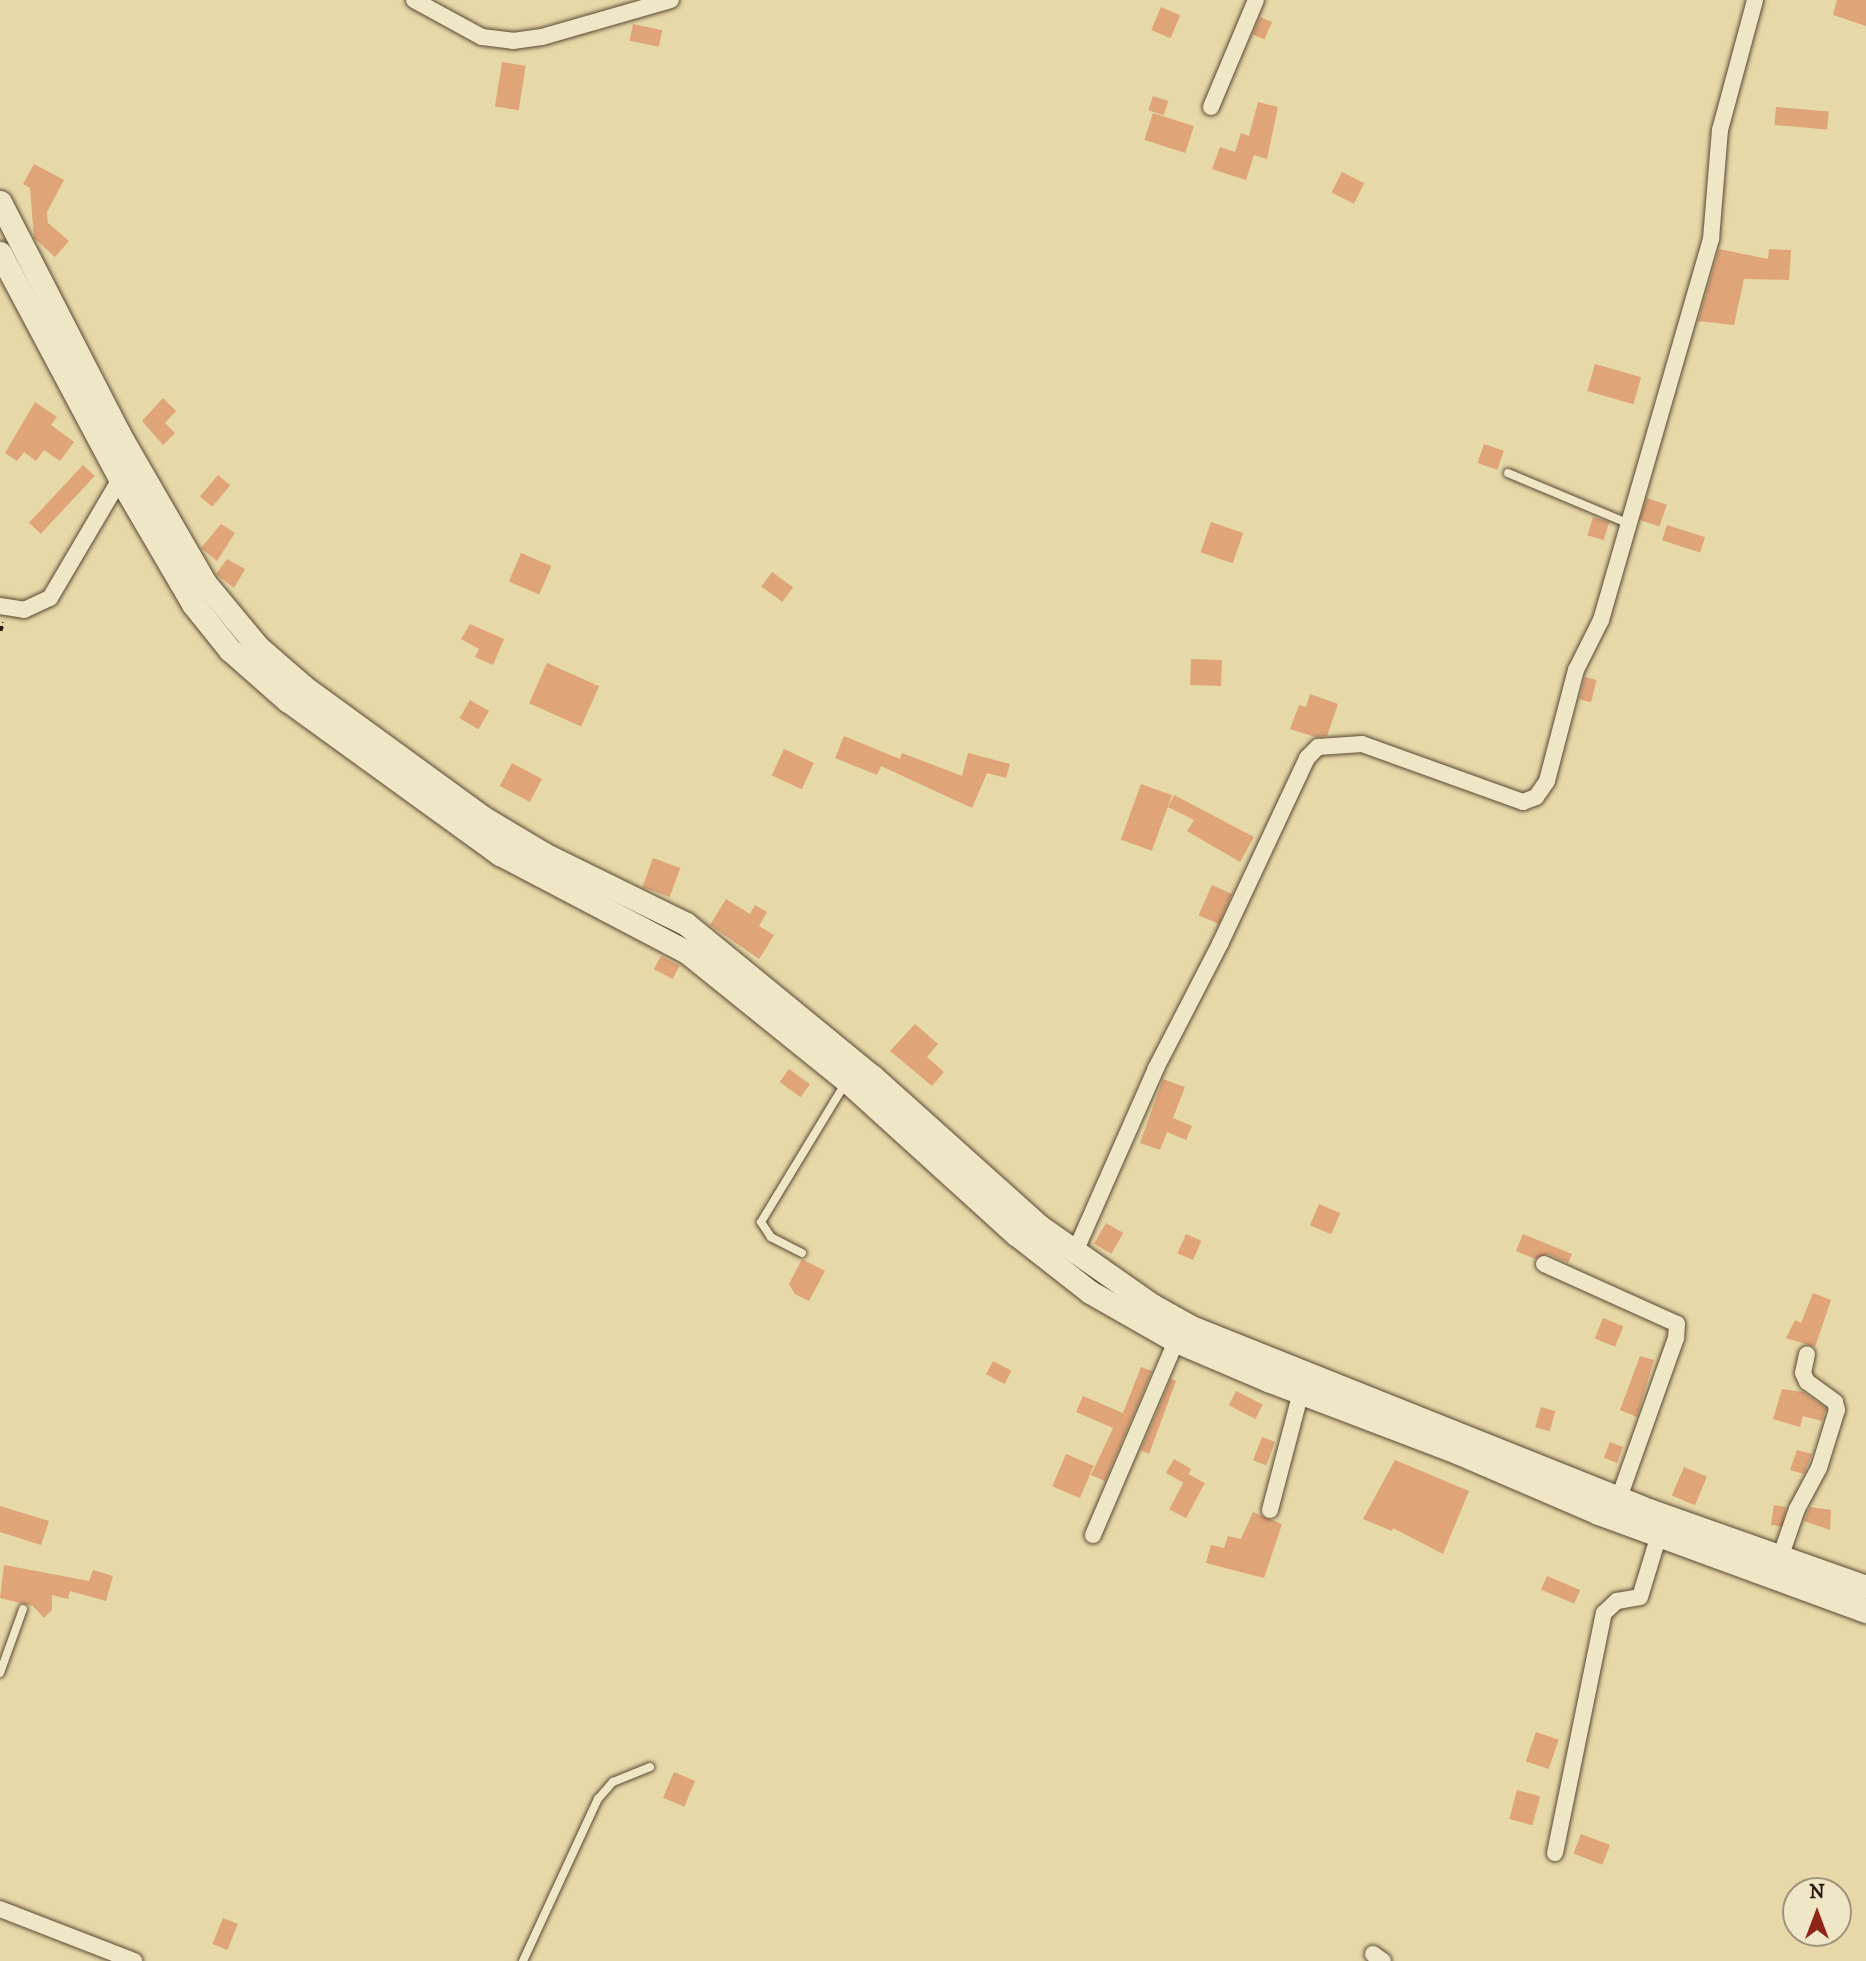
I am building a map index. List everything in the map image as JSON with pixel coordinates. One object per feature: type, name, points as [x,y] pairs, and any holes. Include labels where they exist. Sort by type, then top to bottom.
[{"type":"street","points":[[414,0],[482,37],[513,41],[553,34],[671,0]]},
{"type":"street","points":[[1211,107],[1255,0]]},
{"type":"street","points":[[1075,1252],[1156,1068],[1233,919],[1307,758],[1318,747],[1362,744],[1506,800],[1523,802],[1535,797],[1547,781],[1576,670],[1601,620],[1711,239],[1720,130],[1755,0]]},
{"type":"street","points":[[0,202],[119,434],[205,583],[258,647],[304,687],[482,817],[544,854],[686,923],[872,1076],[1039,1226],[1191,1327],[1619,1498],[1866,1587]]},
{"type":"street","points":[[0,253],[120,479],[213,631],[287,701],[408,792],[528,872],[687,952],[847,1081],[1041,1254],[1124,1315],[1176,1341],[1658,1535],[1866,1611]]},
{"type":"street","points":[[0,606],[24,610],[50,598],[120,479]]},
{"type":"street","points":[[1544,1264],[1677,1324],[1676,1338],[1619,1498]]},
{"type":"street","points":[[1093,1535],[1176,1341]]},
{"type":"street","points":[[1781,1555],[1797,1509],[1819,1468],[1837,1410],[1835,1402],[1807,1382],[1803,1373],[1807,1354]]},
{"type":"street","points":[[1270,1510],[1301,1392]]},
{"type":"street","points":[[1555,1853],[1604,1613],[1616,1601],[1640,1597],[1658,1535]]},
{"type":"street","points":[[0,1909],[106,1956],[134,1961]]},
{"type":"lane","points":[[1508,473],[1627,523]]},
{"type":"lane","points":[[802,1253],[771,1237],[761,1222],[847,1081]]},
{"type":"lane","points":[[0,1672],[23,1609]]},
{"type":"lane","points":[[523,1961],[598,1799],[613,1782],[650,1767]]},
{"type":"building","points":[[1837,0],[1866,0],[1866,26],[1833,15]]},
{"type":"building","points":[[1161,7],[1180,15],[1171,38],[1151,30]]},
{"type":"building","points":[[1260,17],[1272,22],[1265,40],[1253,34]]},
{"type":"building","points":[[633,24],[662,30],[659,47],[629,41]]},
{"type":"building","points":[[502,62],[526,66],[519,110],[495,106]]},
{"type":"building","points":[[1153,96],[1168,101],[1164,115],[1148,110]]},
{"type":"building","points":[[1258,102],[1278,107],[1267,159],[1254,155],[1246,180],[1212,169],[1220,147],[1235,152],[1241,133],[1249,136]]},
{"type":"building","points":[[1776,107],[1829,112],[1827,130],[1774,125]]},
{"type":"building","points":[[1153,113],[1194,126],[1185,153],[1144,140]]},
{"type":"building","points":[[34,164],[64,180],[47,212],[48,223],[69,241],[55,257],[34,238],[30,188],[23,184]]},
{"type":"building","points":[[1342,172],[1364,183],[1354,204],[1332,192]]},
{"type":"building","points":[[1719,249],[1768,259],[1769,249],[1791,250],[1789,280],[1744,279],[1734,325],[1698,321]]},
{"type":"building","points":[[1595,364],[1641,377],[1633,404],[1587,391]]},
{"type":"building","points":[[163,398],[176,411],[165,423],[175,433],[163,445],[142,421]]},
{"type":"building","points":[[35,402],[57,417],[51,425],[74,442],[60,461],[44,450],[36,461],[24,452],[17,461],[5,453]]},
{"type":"building","points":[[1484,444],[1504,451],[1497,470],[1477,463]]},
{"type":"building","points":[[83,465],[95,476],[41,534],[29,523]]},
{"type":"building","points":[[218,475],[230,485],[212,507],[200,496]]},
{"type":"building","points":[[1647,498],[1667,505],[1659,527],[1640,520]]},
{"type":"building","points":[[1593,517],[1609,522],[1604,540],[1587,535]]},
{"type":"building","points":[[1211,522],[1243,533],[1233,563],[1201,552]]},
{"type":"building","points":[[221,524],[235,533],[217,561],[201,548]]},
{"type":"building","points":[[1667,525],[1705,537],[1700,553],[1662,540]]},
{"type":"building","points":[[521,553],[551,566],[539,594],[509,582]]},
{"type":"building","points":[[227,559],[245,569],[234,588],[216,574]]},
{"type":"building","points":[[772,572],[793,587],[782,602],[761,587]]},
{"type":"building","points":[[470,624],[504,639],[493,665],[475,657],[479,649],[461,639]]},
{"type":"building","points":[[1191,659],[1222,660],[1221,686],[1190,685]]},
{"type":"building","points":[[547,663],[599,686],[581,726],[529,703]]},
{"type":"building","points":[[1585,677],[1597,680],[1591,702],[1579,699]]},
{"type":"building","points":[[1310,694],[1338,704],[1327,736],[1315,737],[1290,729],[1299,705],[1306,707]]},
{"type":"building","points":[[470,700],[489,711],[479,729],[460,718]]},
{"type":"building","points":[[844,736],[900,759],[902,753],[962,776],[968,753],[1010,764],[1006,778],[987,773],[972,808],[881,766],[877,775],[835,758]]},
{"type":"building","points":[[784,749],[814,763],[802,789],[772,775]]},
{"type":"building","points":[[512,763],[542,779],[530,802],[500,786]]},
{"type":"building","points":[[1141,784],[1172,795],[1152,851],[1121,839]]},
{"type":"building","points":[[1174,795],[1254,837],[1240,862],[1187,831],[1194,820],[1168,807]]},
{"type":"building","points":[[653,858],[680,868],[670,897],[642,887]]},
{"type":"building","points":[[1212,885],[1232,894],[1219,924],[1199,915]]},
{"type":"building","points":[[726,899],[750,914],[755,905],[767,912],[759,926],[774,935],[759,959],[710,925]]},
{"type":"building","points":[[661,956],[680,966],[672,979],[654,969]]},
{"type":"building","points":[[915,1024],[938,1044],[927,1057],[944,1072],[932,1086],[890,1051]]},
{"type":"building","points":[[789,1069],[810,1084],[801,1097],[780,1082]]},
{"type":"building","points":[[1163,1079],[1185,1087],[1173,1118],[1192,1126],[1186,1140],[1167,1132],[1160,1150],[1140,1143]]},
{"type":"building","points":[[1319,1204],[1340,1213],[1331,1234],[1310,1225]]},
{"type":"building","points":[[1106,1223],[1123,1233],[1111,1254],[1094,1244]]},
{"type":"building","points":[[1186,1234],[1202,1241],[1193,1260],[1177,1253]]},
{"type":"building","points":[[1523,1234],[1572,1254],[1568,1263],[1548,1254],[1535,1259],[1516,1251]]},
{"type":"building","points":[[802,1259],[825,1271],[809,1301],[795,1294],[789,1284]]},
{"type":"building","points":[[1813,1293],[1831,1300],[1815,1347],[1786,1338],[1795,1320],[1801,1323]]},
{"type":"building","points":[[1603,1318],[1623,1326],[1615,1347],[1595,1338]]},
{"type":"building","points":[[1640,1356],[1654,1360],[1637,1417],[1620,1410]]},
{"type":"building","points":[[993,1361],[1012,1371],[1004,1384],[986,1374]]},
{"type":"building","points":[[1141,1367],[1152,1371],[1105,1481],[1091,1475],[1113,1428],[1076,1412],[1083,1396],[1123,1413]]},
{"type":"building","points":[[1171,1379],[1176,1381],[1149,1454],[1141,1450]]},
{"type":"building","points":[[1782,1389],[1803,1392],[1826,1408],[1822,1421],[1803,1416],[1800,1427],[1773,1419]]},
{"type":"building","points":[[1236,1391],[1263,1405],[1255,1419],[1229,1405]]},
{"type":"building","points":[[1541,1407],[1555,1411],[1550,1431],[1535,1427]]},
{"type":"building","points":[[1262,1437],[1275,1442],[1266,1465],[1253,1460]]},
{"type":"building","points":[[1610,1442],[1623,1447],[1617,1463],[1604,1458]]},
{"type":"building","points":[[1797,1450],[1812,1454],[1804,1474],[1790,1470]]},
{"type":"building","points":[[1066,1454],[1094,1466],[1080,1498],[1052,1486]]},
{"type":"building","points":[[1174,1459],[1191,1469],[1183,1483],[1166,1473]]},
{"type":"building","points":[[1395,1460],[1469,1491],[1443,1554],[1393,1528],[1392,1531],[1363,1519]]},
{"type":"building","points":[[1684,1467],[1707,1477],[1695,1505],[1672,1496]]},
{"type":"building","points":[[1188,1474],[1205,1483],[1186,1518],[1169,1509]]},
{"type":"building","points":[[1774,1505],[1786,1507],[1783,1527],[1771,1525]]},
{"type":"building","points":[[0,1506],[49,1521],[41,1545],[0,1532]]},
{"type":"building","points":[[1810,1507],[1831,1510],[1830,1530],[1804,1521]]},
{"type":"building","points":[[1253,1512],[1282,1524],[1264,1578],[1206,1563],[1211,1545],[1224,1548],[1228,1536],[1241,1539]]},
{"type":"building","points":[[4,1565],[89,1581],[93,1570],[113,1576],[106,1601],[70,1591],[68,1599],[52,1595],[52,1610],[44,1618],[33,1606],[0,1598]]},
{"type":"building","points":[[1547,1576],[1580,1590],[1574,1604],[1541,1590]]},
{"type":"building","points":[[1536,1732],[1559,1740],[1549,1769],[1526,1761]]},
{"type":"building","points":[[674,1772],[695,1781],[684,1807],[663,1798]]},
{"type":"building","points":[[1517,1790],[1540,1796],[1532,1825],[1509,1819]]},
{"type":"building","points":[[1581,1834],[1610,1845],[1602,1865],[1573,1854]]},
{"type":"building","points":[[223,1918],[238,1924],[227,1950],[213,1944]]}]
